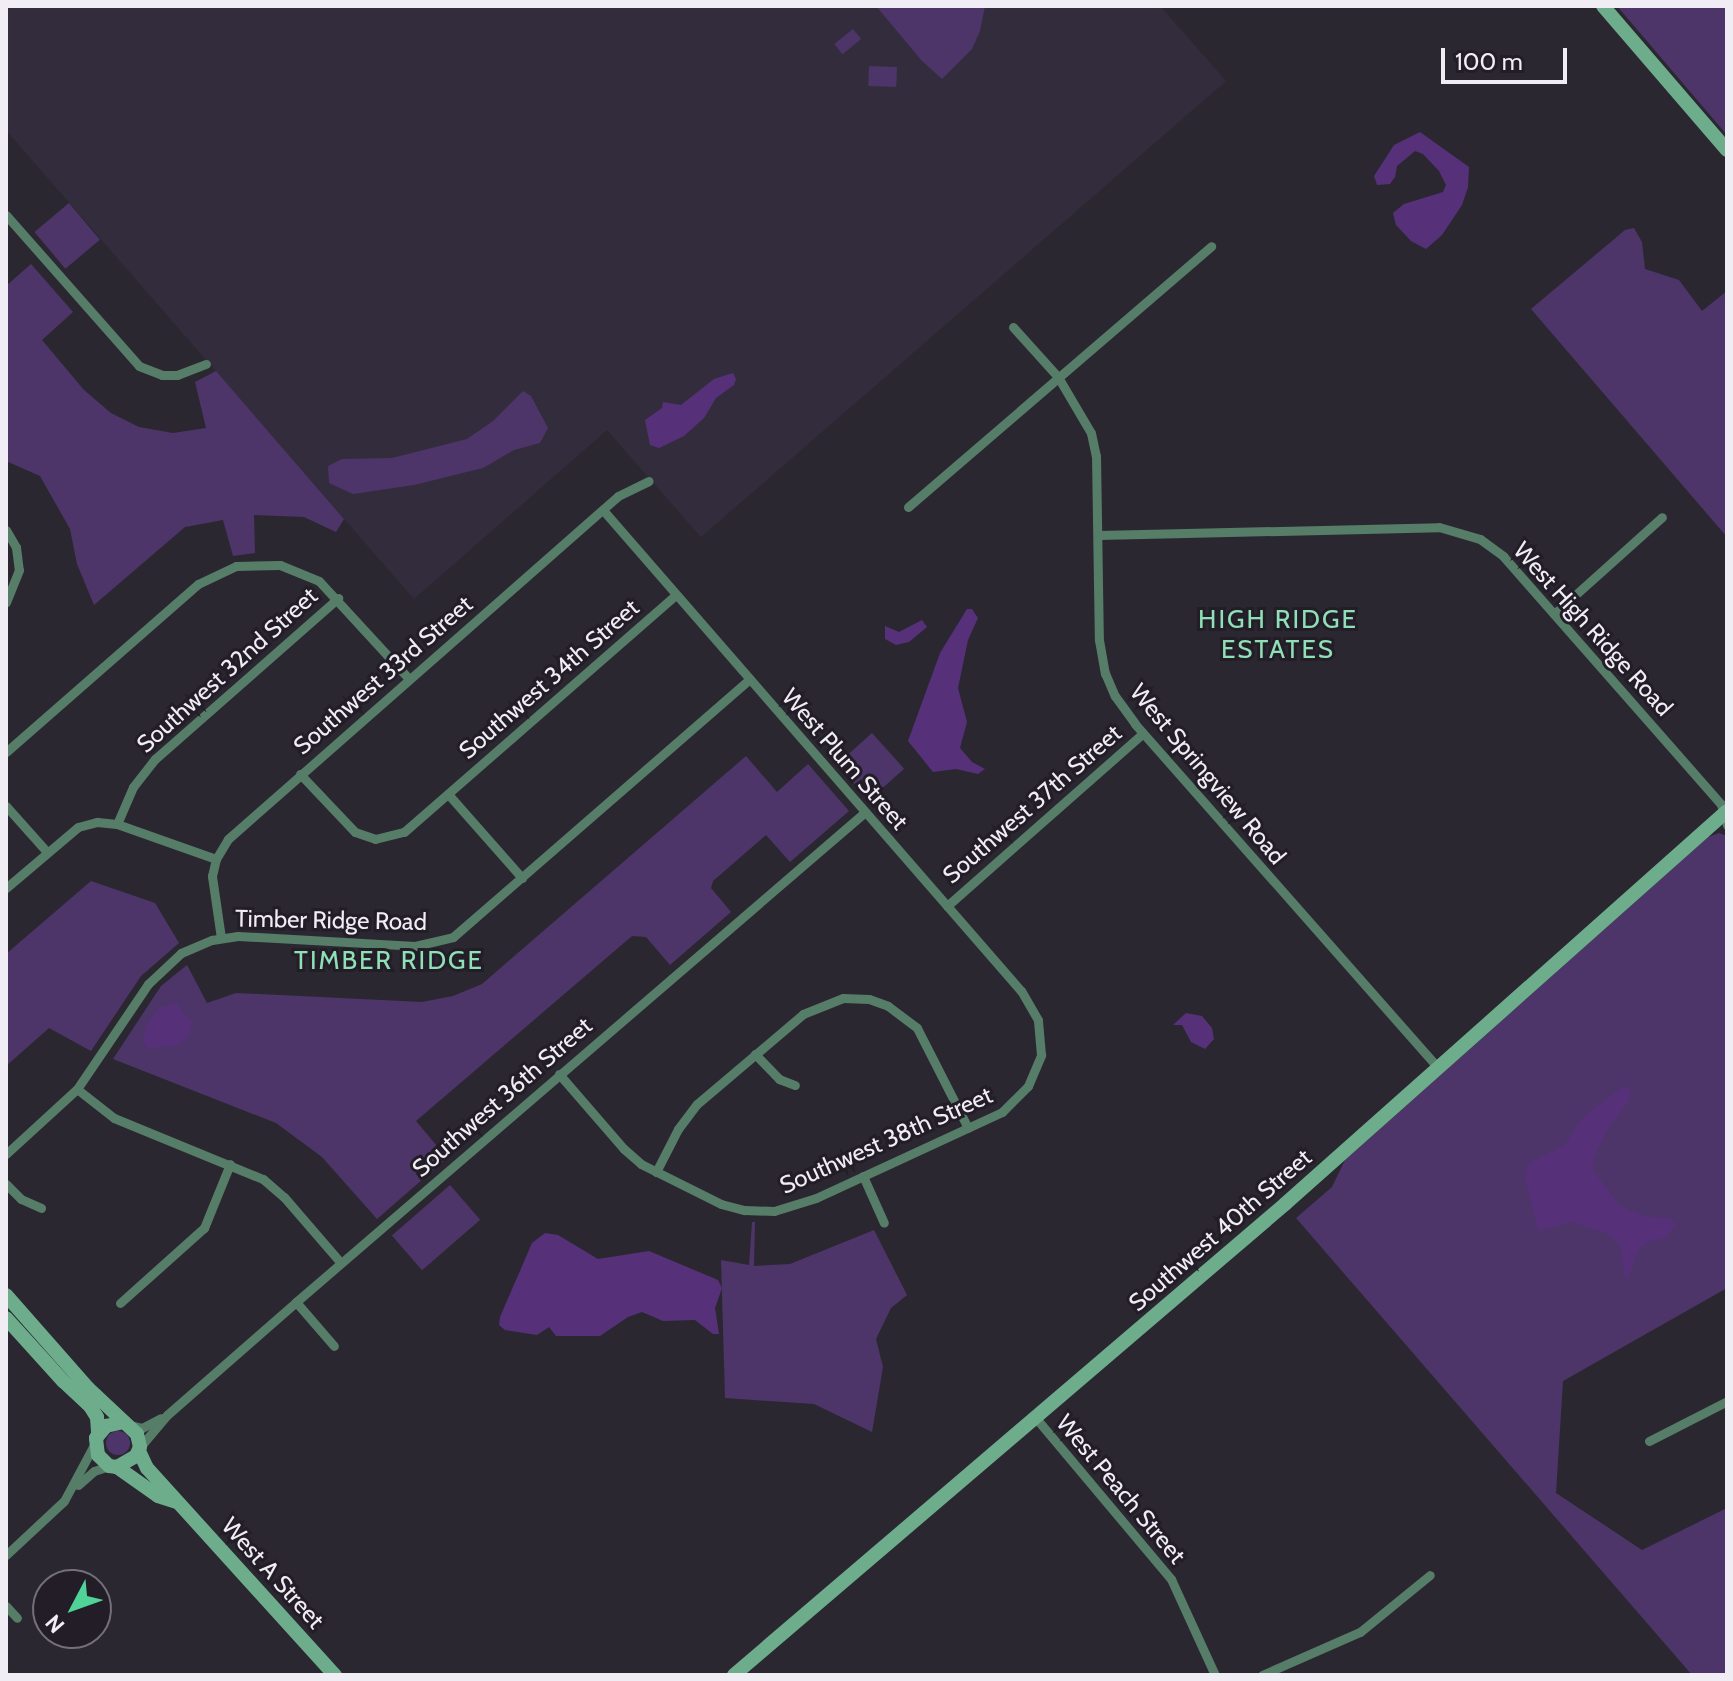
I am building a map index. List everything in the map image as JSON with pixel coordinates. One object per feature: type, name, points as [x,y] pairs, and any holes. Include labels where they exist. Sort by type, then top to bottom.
[{"type":"main road","points":[[1603,6],[1727,150]]},
{"type":"main road","name":"Southwest 40th Street","points":[[734,1675],[1439,1069],[1726,817]]},
{"type":"main road","points":[[6,1295],[88,1388],[137,1434],[140,1449],[113,1466],[98,1455],[97,1417],[90,1406],[6,1318]]},
{"type":"main road","points":[[96,1438],[112,1423],[126,1423]]},
{"type":"main road","name":"West A Street","points":[[140,1449],[147,1468],[335,1675]]},
{"type":"main road","name":"West A Street","points":[[113,1466],[158,1496],[177,1502]]},
{"type":"street","points":[[6,215],[139,366],[162,375],[177,375],[206,364]]},
{"type":"street","points":[[908,507],[1211,246]]},
{"type":"street","name":"West Springview Road","points":[[1013,327],[1058,377],[1078,407],[1094,445],[1102,660],[1115,696],[1143,733],[1439,1069]]},
{"type":"street","name":"Southwest 33rd Street","points":[[216,859],[228,839],[300,774],[603,510],[631,488],[649,481]]},
{"type":"street","name":"West Plum Street","points":[[603,510],[1028,1001],[1038,1020],[1041,1043]]},
{"type":"street","points":[[1554,614],[1662,517]]},
{"type":"street","name":"West High Ridge Road","points":[[1099,535],[1451,529],[1492,547],[1721,804],[1726,817]]},
{"type":"street","points":[[6,530],[19,560],[17,582],[6,603]]},
{"type":"street","points":[[6,752],[198,584],[222,570],[251,563],[280,565],[305,573],[338,598],[409,679]]},
{"type":"street","name":"Southwest 34th Street","points":[[300,774],[346,826],[375,839],[404,832],[676,595]]},
{"type":"street","name":"Southwest 32nd Street","points":[[117,824],[133,787],[155,759],[338,598]]},
{"type":"street","name":"Timber Ridge Road","points":[[6,1154],[77,1089],[158,972],[190,948],[221,938],[428,945],[464,929],[750,679]]},
{"type":"street","name":"Southwest 37th Street","points":[[947,906],[1143,733]]},
{"type":"street","points":[[448,794],[522,878]]},
{"type":"street","points":[[6,806],[47,852]]},
{"type":"street","name":"Southwest 36th Street","points":[[140,1449],[167,1415],[865,812]]},
{"type":"street","points":[[6,888],[78,827],[97,822],[117,824],[216,859],[212,887],[221,938]]},
{"type":"street","points":[[559,1074],[624,1149],[656,1172],[690,1112],[755,1054],[811,1009],[835,1000],[859,998],[896,1010],[917,1028],[968,1128]]},
{"type":"street","name":"Southwest 38th Street","points":[[656,1172],[721,1204],[754,1211],[786,1210],[1002,1112],[1024,1093],[1035,1073],[1041,1043]]},
{"type":"street","points":[[755,1054],[779,1079],[795,1085]]},
{"type":"street","points":[[77,1089],[114,1118],[230,1164],[276,1189],[341,1263]]},
{"type":"street","points":[[120,1303],[204,1228],[230,1164]]},
{"type":"street","points":[[863,1176],[884,1223]]},
{"type":"street","points":[[6,1184],[21,1199],[41,1208]]},
{"type":"street","points":[[296,1302],[334,1346]]},
{"type":"street","points":[[1649,1441],[1727,1401]]},
{"type":"street","name":"Southwest 36th Street","points":[[126,1423],[142,1428],[167,1415]]},
{"type":"street","name":"West Peach Street","points":[[1035,1417],[1171,1579],[1215,1675]]},
{"type":"street","points":[[75,1487],[96,1438]]},
{"type":"street","points":[[6,1555],[94,1471],[113,1466]]},
{"type":"street","points":[[1262,1675],[1360,1632],[1430,1575]]},
{"type":"street","points":[[6,1606],[17,1618]]},
{"type":"shaded area","points":[[6,6],[1160,6],[1226,81],[701,537],[607,430],[414,599],[6,130]]},
{"type":"shaded area","points":[[876,6],[985,6],[980,31],[972,49],[942,79],[922,61]]},
{"type":"shaded area","points":[[1617,6],[1727,6],[1727,135]]},
{"type":"shaded area","points":[[853,29],[861,39],[843,54],[834,44]]},
{"type":"shaded area","points":[[869,66],[897,67],[896,87],[868,86]]},
{"type":"shaded area","points":[[1420,132],[1469,167],[1468,187],[1462,205],[1442,235],[1426,249],[1411,241],[1396,225],[1393,213],[1404,204],[1443,192],[1446,185],[1439,171],[1423,154],[1415,151],[1397,166],[1390,184],[1377,185],[1374,176],[1394,145]]},
{"type":"shaded area","points":[[69,203],[100,240],[65,269],[35,232]]},
{"type":"shaded area","points":[[1634,228],[1642,242],[1645,269],[1679,280],[1702,311],[1727,291],[1727,537],[1531,309],[1625,230]]},
{"type":"shaded area","points":[[31,264],[73,312],[42,340],[84,390],[111,413],[139,427],[173,433],[206,428],[195,382],[216,371],[344,519],[336,532],[304,517],[254,515],[255,553],[233,556],[223,520],[185,527],[94,605],[77,564],[70,529],[40,476],[6,461],[6,286]]},
{"type":"shaded area","points":[[733,373],[736,379],[734,385],[716,398],[704,418],[684,436],[659,448],[650,445],[645,420],[662,408],[663,402],[681,405],[714,379]]},
{"type":"shaded area","points":[[523,391],[531,396],[548,428],[540,443],[514,450],[483,468],[414,485],[353,494],[329,483],[328,466],[342,459],[392,458],[467,439],[493,421]]},
{"type":"shaded area","points":[[967,609],[972,609],[978,618],[968,640],[958,688],[967,722],[960,748],[972,762],[985,769],[978,774],[956,769],[933,772],[908,741],[940,653]]},
{"type":"shaded area","points":[[922,620],[927,627],[909,642],[896,645],[885,639],[885,626],[899,632]]},
{"type":"shaded area","points":[[872,733],[904,769],[869,800],[837,764]]},
{"type":"shaded area","points":[[746,756],[777,792],[808,764],[849,811],[790,862],[766,835],[713,881],[711,888],[731,912],[670,965],[646,937],[632,936],[416,1121],[447,1158],[377,1219],[322,1157],[276,1123],[113,1059],[161,986],[187,965],[207,1003],[236,993],[422,1002],[453,996],[482,984]]},
{"type":"shaded area","points":[[1719,833],[1727,836],[1727,1288],[1563,1381],[1556,1493],[1642,1550],[1727,1508],[1727,1675],[1692,1675],[1296,1218],[1332,1187],[1345,1160],[1708,837]]},
{"type":"shaded area","points":[[91,881],[155,903],[179,943],[141,976],[91,1051],[49,1028],[6,1066],[6,954]]},
{"type":"shaded area","points":[[176,1003],[192,1023],[189,1035],[179,1045],[148,1049],[143,1041],[146,1026],[159,1008]]},
{"type":"shaded area","points":[[1186,1013],[1202,1016],[1212,1028],[1214,1039],[1205,1049],[1191,1042],[1182,1025],[1173,1025]]},
{"type":"shaded area","points":[[1624,1086],[1630,1089],[1629,1101],[1608,1128],[1593,1159],[1593,1170],[1619,1205],[1643,1216],[1670,1218],[1676,1224],[1666,1238],[1647,1242],[1638,1250],[1628,1280],[1624,1274],[1621,1247],[1607,1233],[1572,1222],[1538,1231],[1525,1176],[1529,1163],[1565,1145],[1583,1117]]},
{"type":"shaded area","points":[[450,1185],[480,1220],[422,1270],[392,1236]]},
{"type":"shaded area","points":[[752,1222],[755,1222],[754,1266],[790,1264],[874,1230],[907,1295],[891,1308],[876,1339],[883,1367],[872,1432],[814,1404],[725,1398],[721,1260],[749,1265]]},
{"type":"shaded area","points":[[545,1233],[558,1235],[598,1259],[649,1251],[718,1280],[722,1288],[715,1308],[719,1334],[713,1334],[695,1320],[663,1321],[642,1312],[628,1317],[600,1336],[556,1336],[549,1327],[537,1335],[505,1330],[499,1325],[500,1317],[532,1243]]},
{"type":"shaded area","points":[[118,1431],[126,1435],[130,1443],[126,1451],[118,1455],[110,1451],[106,1443],[110,1435]]},
{"type":"district","name":"HIGH RIDGE ESTATES","points":[[1278,635]]},
{"type":"district","name":"TIMBER RIDGE","points":[[389,961]]}]
